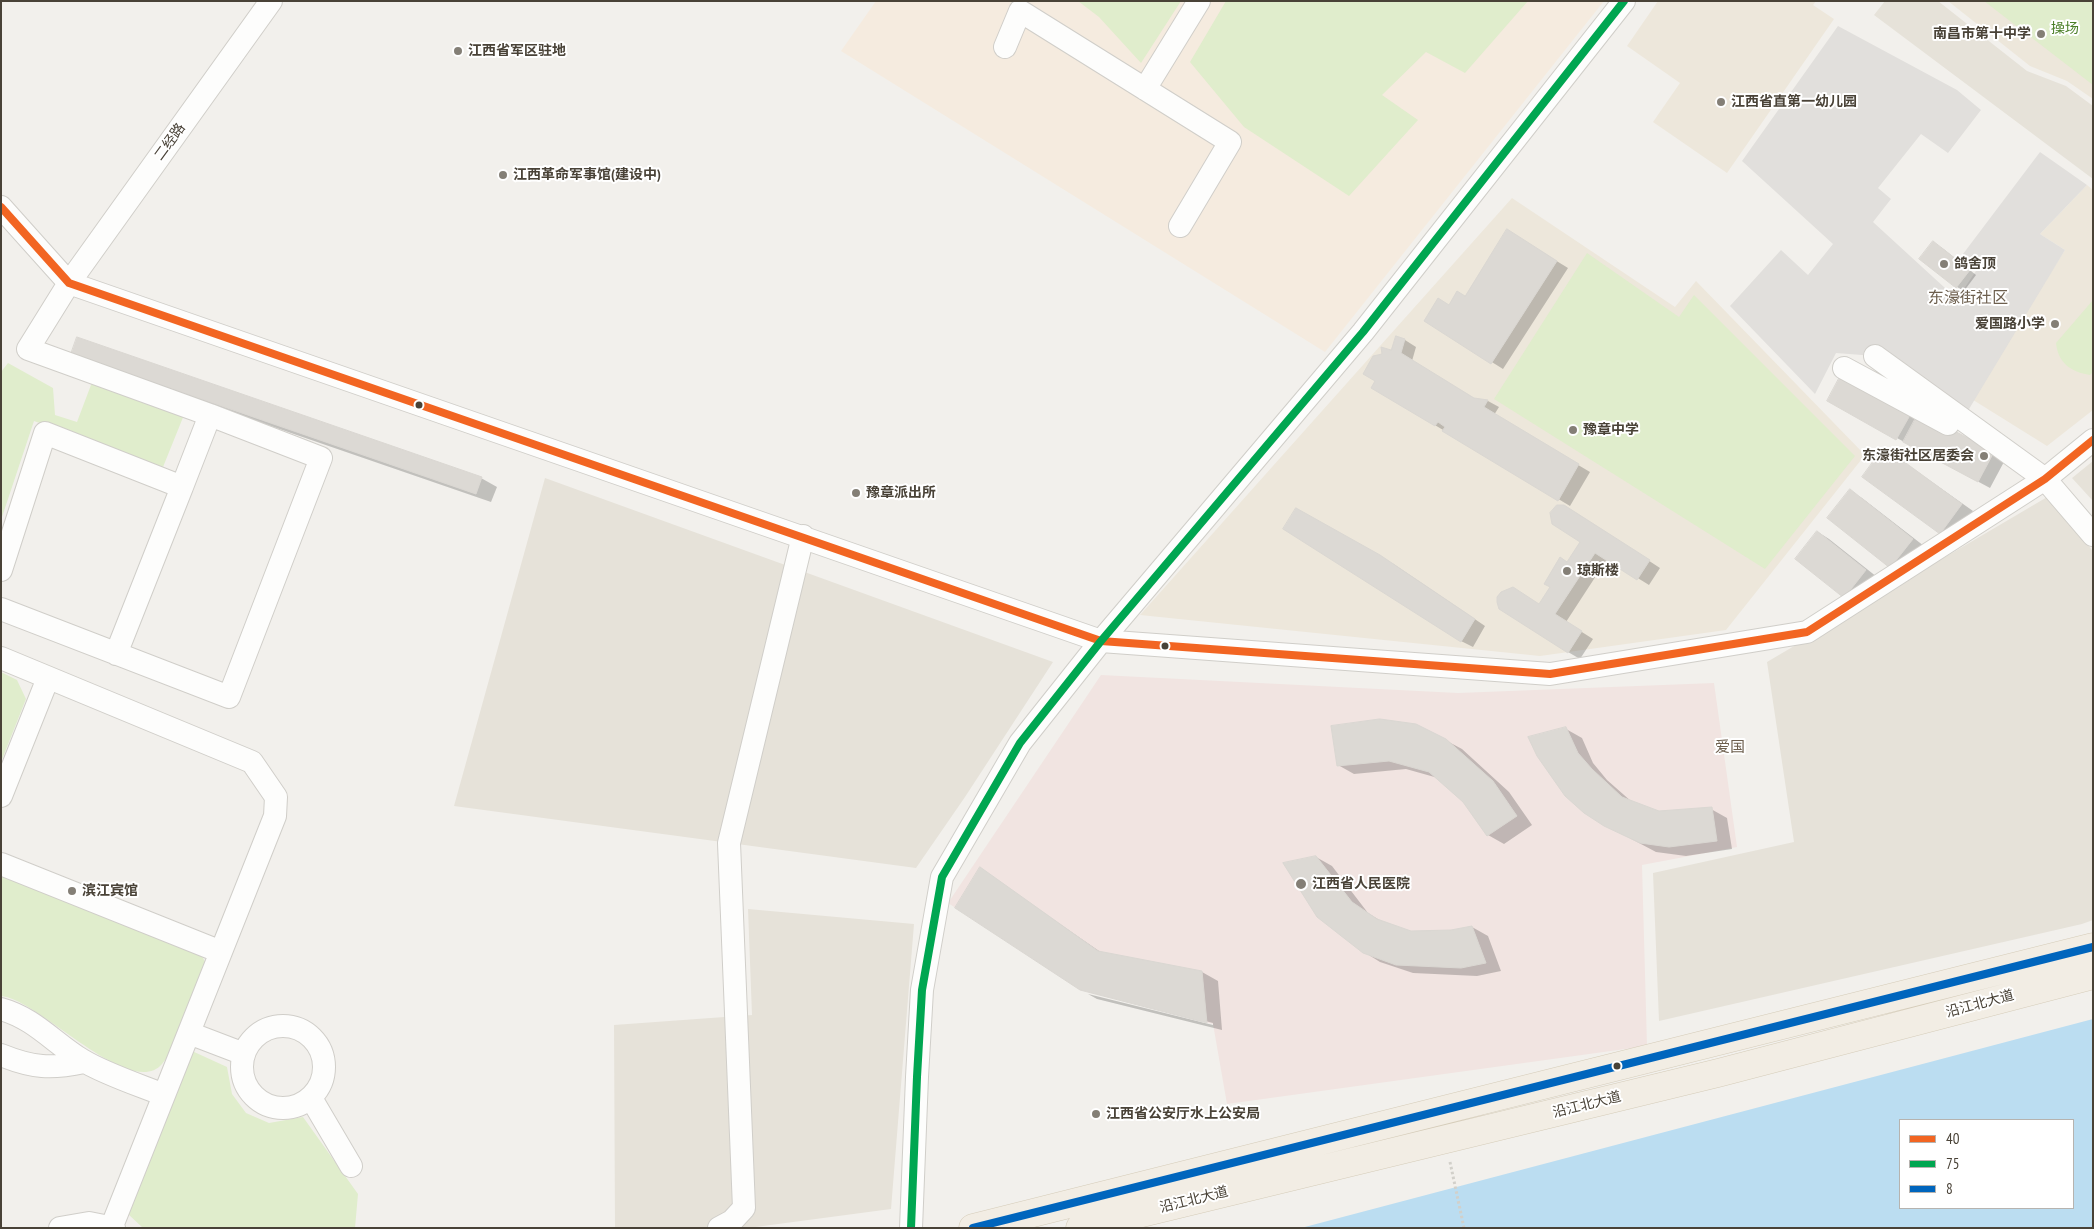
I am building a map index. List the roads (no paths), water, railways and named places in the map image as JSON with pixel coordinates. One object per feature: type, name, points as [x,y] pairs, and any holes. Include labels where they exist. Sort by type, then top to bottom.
[{"type":"main road","name":"沿江北大道","points":[[973,1228],[2093,947]]},
{"type":"main road","name":"沿江北大道","points":[[1080,1228],[1718,1073],[2093,975]]},
{"type":"street","name":"二经路","points":[[210,415],[28,349],[69,283],[271,1]]},
{"type":"street","points":[[1145,89],[1199,1]]},
{"type":"street","points":[[911,1228],[916,1078],[922,990],[942,877],[1020,743],[1101,641],[1363,332],[1624,1]]},
{"type":"street","points":[[1005,47],[1020,11],[1230,142],[1180,226]]},
{"type":"street","points":[[1,207],[69,283],[803,536],[1101,641],[1550,674],[1807,632],[2045,479],[2093,440]]},
{"type":"street","points":[[1875,356],[2045,479],[2093,535]]},
{"type":"street","points":[[1844,368],[2024,464]]},
{"type":"street","points":[[1,609],[116,654],[229,697],[321,458],[210,415],[116,654]]},
{"type":"street","points":[[1,570],[45,433],[182,487]]},
{"type":"street","points":[[719,1228],[732,1221],[744,1208],[729,843],[803,536]]},
{"type":"street","points":[[1,658],[252,762],[276,797],[275,816],[113,1227],[89,1222],[60,1228]]},
{"type":"street","points":[[1,796],[48,678]]},
{"type":"street","points":[[1,864],[221,952]]},
{"type":"street","points":[[1,1009],[15,1012],[28,1019],[84,1062],[164,1095]]},
{"type":"street","points":[[285,1026],[299,1029],[319,1047],[324,1060],[324,1074],[319,1087],[310,1098],[299,1105],[285,1108],[272,1106],[260,1101],[250,1091],[244,1080],[242,1067],[244,1054],[250,1042],[260,1033],[272,1027],[285,1026]]},
{"type":"street","points":[[189,1033],[244,1054]]},
{"type":"street","points":[[1,1055],[21,1063],[36,1066],[58,1067],[84,1062]]},
{"type":"street","points":[[310,1098],[351,1166]]},
{"type":"water","points":[[2093,1019],[2093,1228],[1301,1228]]},
{"type":"place","name":"南昌市第十中学","points":[[2041,34]]},
{"type":"place","name":"江西省军区驻地","points":[[458,51]]},
{"type":"place","name":"江西省直第一幼儿园","points":[[1721,102]]},
{"type":"place","name":"江西革命军事馆(建设中)","points":[[503,175]]},
{"type":"place","name":"鸽舍顶","points":[[1944,264]]},
{"type":"place","name":"爱国路小学","points":[[2055,324]]},
{"type":"place","name":"豫章中学","points":[[1573,430]]},
{"type":"place","name":"东濠街社区居委会","points":[[1984,456]]},
{"type":"place","name":"豫章派出所","points":[[856,493]]},
{"type":"place","name":"琼斯楼","points":[[1567,571]]},
{"type":"place","name":"江西省人民医院","points":[[1301,884]]},
{"type":"place","name":"滨江宾馆","points":[[72,891]]},
{"type":"place","name":"江西省公安厅水上公安局","points":[[1096,1114]]},
{"type":"district","name":"东濠街社区","points":[[1968,298]]},
{"type":"district","name":"爱国","points":[[1730,748]]},
{"type":"park label","name":"操场","points":[[2065,29]]}]
